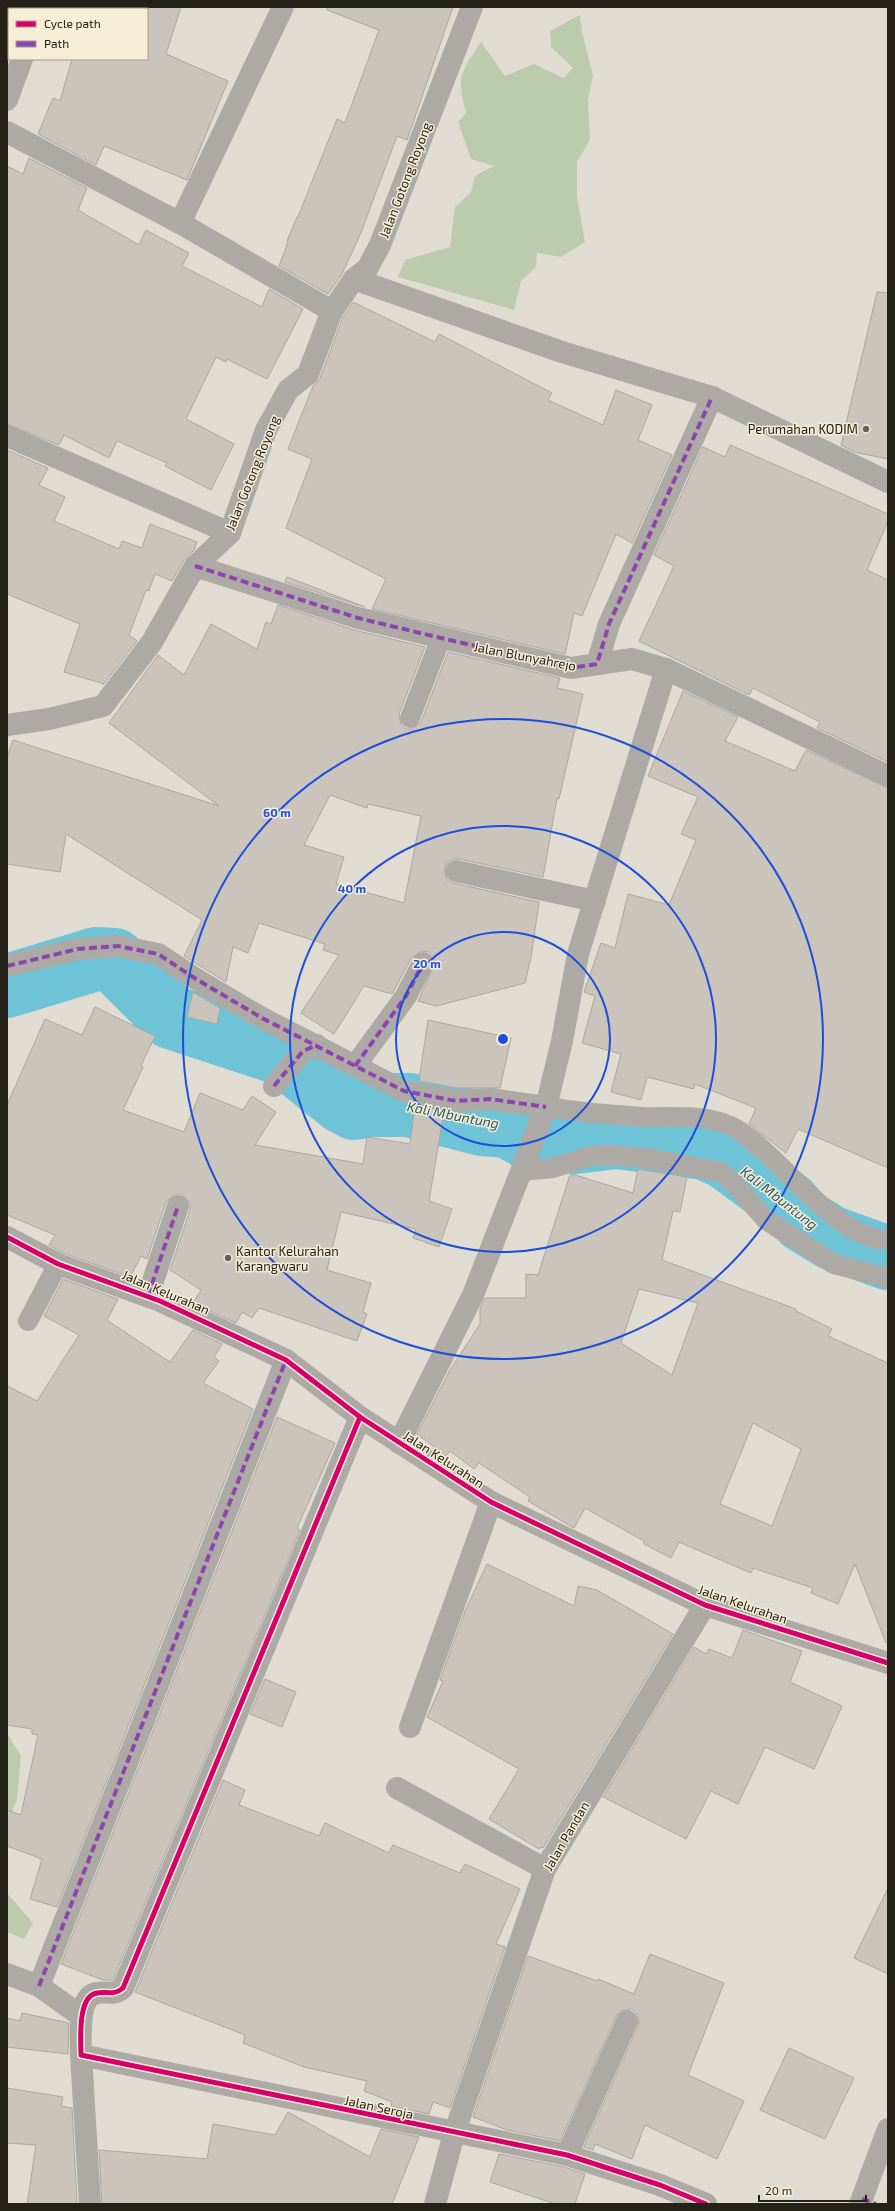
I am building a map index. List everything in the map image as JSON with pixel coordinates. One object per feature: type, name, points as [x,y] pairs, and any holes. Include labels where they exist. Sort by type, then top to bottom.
[{"type":"street","points":[[180,223],[283,7]]},
{"type":"street","name":"Jalan Gotong Royong","points":[[7,725],[49,719],[103,706],[152,642],[195,566],[230,533],[266,430],[288,390],[308,374],[332,311],[354,279],[367,269],[380,246],[472,7]]},
{"type":"street","points":[[7,100],[22,60]]},
{"type":"street","points":[[7,132],[180,223],[332,311]]},
{"type":"street","points":[[354,279],[562,352],[712,397],[888,482]]},
{"type":"street","points":[[597,664],[609,624],[712,397]]},
{"type":"street","points":[[7,436],[230,533]]},
{"type":"street","name":"Jalan Blunyahrejo","points":[[195,566],[358,618],[571,668],[632,659],[666,669],[888,776]]},
{"type":"street","points":[[399,1443],[473,1295],[546,1107],[562,1041],[578,954],[666,669]]},
{"type":"street","points":[[456,871],[595,901]]},
{"type":"street","points":[[7,966],[78,949],[118,946],[158,954],[196,979],[310,1048],[355,1066],[404,1091],[456,1101],[490,1099],[546,1107]]},
{"type":"street","points":[[355,1066],[406,996],[423,963]]},
{"type":"street","points":[[279,1079],[310,1048]]},
{"type":"street","points":[[148,1296],[178,1206]]},
{"type":"street","name":"Jalan Kelurahan","points":[[7,1237],[58,1264],[148,1296],[219,1327],[286,1360],[360,1417],[491,1502],[705,1605],[888,1663]]},
{"type":"street","points":[[39,1986],[286,1360]]},
{"type":"street","points":[[90,2204],[81,2055],[81,2016],[90,1996],[93,1994],[112,1994],[123,1988],[360,1417]]},
{"type":"street","points":[[410,1726],[491,1502]]},
{"type":"street","name":"Jalan Pandan","points":[[435,2204],[454,2134],[545,1869],[705,1605]]},
{"type":"street","points":[[397,1788],[545,1869]]},
{"type":"street","points":[[7,1974],[39,1986],[81,2016]]},
{"type":"street","points":[[567,2155],[626,2021]]},
{"type":"street","name":"Jalan Seroja","points":[[81,2055],[454,2134],[567,2155],[660,2185],[706,2204]]},
{"type":"street","points":[[866,2202],[888,2129]]},
{"type":"lane","points":[[410,718],[441,638]]},
{"type":"lane","points":[[546,1107],[580,1112],[634,1116],[702,1118],[738,1130],[838,1220],[870,1236],[888,1240]]},
{"type":"lane","points":[[523,1168],[554,1168],[590,1156],[610,1155],[646,1158],[721,1172],[732,1181],[766,1220],[834,1264],[888,1278]]},
{"type":"lane","points":[[28,1321],[58,1264]]},
{"type":"green space","points":[[580,15],[582,32],[593,76],[588,100],[590,140],[577,162],[577,197],[585,242],[561,257],[537,253],[536,267],[521,281],[514,310],[398,277],[405,260],[450,247],[455,207],[471,192],[475,176],[494,166],[471,159],[458,122],[466,113],[461,90],[462,75],[481,42],[505,76],[534,64],[563,78],[573,68],[551,47],[550,31]]},
{"type":"green space","points":[[7,1733],[21,1756],[17,1800],[11,1814],[7,1815]]},
{"type":"green space","points":[[7,1893],[33,1923],[24,1939],[7,1932]]},
{"type":"building","points":[[181,7],[166,54],[228,81],[187,180],[104,146],[96,165],[38,134],[53,98],[60,101],[72,60],[148,60],[148,8],[82,8]]},
{"type":"building","points":[[327,7],[453,7],[407,140],[397,136],[360,235],[342,274],[328,294],[279,266],[288,242],[287,241],[337,119],[345,123],[379,30],[327,10]]},
{"type":"building","points":[[29,158],[87,188],[78,210],[139,245],[146,230],[189,253],[182,266],[262,307],[269,289],[303,309],[267,379],[227,359],[226,362],[216,357],[186,419],[234,444],[211,490],[165,466],[167,463],[117,441],[109,458],[64,435],[59,445],[7,424],[7,166],[23,174]]},
{"type":"building","points":[[877,292],[888,293],[888,459],[854,452],[841,445]]},
{"type":"building","points":[[353,302],[435,342],[439,334],[552,393],[548,400],[603,425],[616,390],[652,405],[638,440],[672,455],[632,543],[616,534],[582,616],[574,613],[565,654],[372,609],[386,579],[286,528],[312,459],[288,449],[313,386],[320,378],[343,317]]},
{"type":"building","points":[[730,445],[888,514],[888,521],[867,570],[888,580],[888,762],[817,728],[820,722],[753,688],[749,695],[639,641],[674,566],[654,555],[703,447],[725,457]]},
{"type":"building","points":[[7,450],[48,468],[39,485],[65,497],[54,521],[119,549],[122,541],[142,548],[150,524],[197,542],[194,550],[184,560],[172,581],[155,574],[149,591],[146,590],[129,635],[137,641],[104,684],[64,672],[80,624],[7,594]]},
{"type":"building","points":[[287,577],[365,607],[285,582]]},
{"type":"building","points":[[278,605],[354,630],[425,647],[399,714],[401,725],[406,729],[412,729],[421,722],[448,652],[560,678],[557,688],[583,694],[559,799],[557,798],[543,877],[459,859],[453,859],[447,862],[444,869],[447,880],[453,883],[539,902],[531,957],[525,983],[436,1006],[418,1001],[435,963],[434,957],[429,952],[422,951],[412,957],[392,994],[364,986],[334,1034],[301,1013],[339,955],[323,950],[325,944],[259,923],[248,953],[233,947],[226,982],[184,956],[202,920],[66,834],[60,872],[7,864],[7,757],[13,740],[219,806],[109,723],[158,655],[184,675],[211,624],[257,649],[266,622],[271,624]],"holes":[[[330,795],[367,808],[368,804],[421,816],[404,903],[336,884],[344,857],[304,845]]]},
{"type":"building","points":[[683,691],[738,717],[725,741],[795,771],[806,750],[888,788],[888,1168],[798,1129],[786,1153],[749,1124],[756,1108],[695,1084],[694,1089],[647,1077],[641,1100],[611,1092],[621,1054],[582,1043],[595,996],[584,992],[601,943],[615,948],[628,894],[669,905],[696,840],[681,834],[698,797],[648,776]]},
{"type":"building","points":[[193,992],[220,1008],[217,1024],[187,1017]]},
{"type":"building","points":[[95,1007],[155,1036],[141,1066],[143,1067],[123,1110],[184,1132],[200,1093],[243,1110],[252,1096],[276,1112],[255,1145],[363,1164],[367,1137],[410,1144],[415,1106],[444,1111],[429,1201],[452,1209],[439,1247],[413,1238],[416,1229],[341,1212],[327,1270],[371,1283],[363,1312],[367,1314],[357,1341],[259,1308],[252,1318],[242,1312],[236,1323],[193,1303],[201,1290],[170,1270],[190,1210],[190,1203],[182,1194],[175,1194],[166,1202],[147,1259],[141,1256],[130,1277],[63,1253],[49,1245],[55,1235],[7,1215],[7,1105],[45,1019],[82,1035]]},
{"type":"building","points":[[428,1020],[511,1038],[500,1088],[457,1088],[419,1081]]},
{"type":"building","points":[[638,1169],[687,1177],[680,1212],[673,1211],[662,1260],[796,1309],[796,1311],[832,1329],[828,1336],[888,1363],[888,1642],[886,1643],[855,1564],[838,1604],[811,1593],[813,1588],[753,1568],[751,1573],[679,1542],[671,1558],[644,1544],[644,1541],[585,1508],[574,1528],[528,1501],[530,1497],[479,1463],[474,1469],[450,1451],[446,1456],[417,1434],[450,1370],[480,1324],[480,1308],[485,1298],[526,1298],[526,1274],[538,1275],[570,1175],[572,1174],[633,1193]],"holes":[[[639,1289],[698,1303],[672,1375],[621,1343]],[[753,1423],[801,1449],[772,1526],[720,1504]]]},
{"type":"building","points":[[63,1279],[118,1299],[107,1320],[170,1362],[193,1330],[222,1344],[214,1357],[219,1361],[203,1383],[253,1409],[57,1907],[30,1899],[42,1859],[7,1846],[7,1810],[21,1815],[38,1735],[32,1734],[32,1729],[7,1725],[7,1386],[37,1401],[79,1335],[44,1316]]},
{"type":"building","points":[[277,1417],[335,1443],[297,1528],[300,1530],[113,1980],[103,1980],[61,1964]]},
{"type":"building","points":[[487,1564],[574,1606],[578,1586],[597,1590],[673,1634],[543,1848],[540,1847],[539,1849],[489,1819],[519,1769],[427,1717],[443,1681],[440,1680],[465,1611]]},
{"type":"building","points":[[743,1630],[802,1651],[790,1682],[842,1706],[814,1769],[765,1747],[738,1804],[711,1791],[686,1839],[603,1797],[694,1647],[706,1654],[709,1649],[732,1658]]},
{"type":"building","points":[[265,1679],[296,1692],[282,1727],[250,1714]]},
{"type":"building","points":[[223,1780],[245,1790],[239,1805],[319,1836],[325,1823],[389,1853],[393,1845],[460,1873],[465,1864],[520,1889],[496,1944],[505,1947],[450,2108],[433,2102],[429,2114],[391,2106],[392,2102],[364,2091],[367,2081],[304,2067],[243,2043],[245,2035],[135,1992]]},
{"type":"building","points":[[888,1888],[888,1974],[854,1958]]},
{"type":"building","points":[[650,1954],[724,1983],[688,2075],[744,2101],[717,2159],[645,2125],[632,2159],[595,2144],[593,2150],[584,2147],[638,2026],[639,2020],[637,2014],[632,2009],[620,2011],[616,2016],[560,2141],[507,2130],[473,2117],[528,1956],[597,1981],[598,1979],[634,1994]]},
{"type":"building","points":[[22,2013],[69,2023],[68,2054],[7,2047],[7,2018],[20,2021]]},
{"type":"building","points":[[789,2048],[854,2078],[825,2139],[760,2110]]},
{"type":"building","points":[[7,2088],[63,2097],[61,2106],[72,2108],[77,2204],[27,2204],[36,2145],[7,2143]]},
{"type":"building","points":[[288,2112],[370,2157],[381,2129],[419,2137],[392,2204],[102,2204],[99,2150],[207,2159],[213,2124],[275,2135]]},
{"type":"building","points":[[499,2154],[564,2167],[585,2174],[575,2204],[555,2204],[490,2182]]},
{"type":"waterway","name":"Kali Mbuntung","points":[[7,986],[96,959],[114,960],[171,1017],[283,1054],[343,1102],[354,1108],[372,1105],[409,1105],[482,1124],[508,1126],[529,1138],[575,1142],[616,1137],[705,1148],[725,1157],[788,1203],[804,1221],[832,1238],[888,1258]]},
{"type":"marked path","points":[[195,566],[358,618],[571,668],[597,664],[609,624],[712,397]]},
{"type":"marked path","points":[[7,966],[78,949],[118,946],[158,954],[196,979],[262,1018],[404,1091],[456,1101],[490,1099],[546,1107]]},
{"type":"marked path","points":[[355,1066],[406,996],[423,963]]},
{"type":"marked path","points":[[274,1086],[303,1051],[317,1045]]},
{"type":"marked path","points":[[148,1296],[178,1206]]},
{"type":"marked path","points":[[39,1986],[286,1360]]},
{"type":"marked path","points":[[862,2199],[876,2204]]},
{"type":"cycle path","points":[[7,1237],[58,1264],[160,1301],[286,1360],[360,1417],[491,1502],[705,1605],[888,1663]]},
{"type":"cycle path","points":[[360,1417],[123,1988],[113,1993],[97,1993],[91,1996],[86,2002],[83,2010],[81,2030],[81,2055],[567,2155],[660,2185],[706,2204]]},
{"type":"place","name":"Perumahan KODIM","points":[[866,429]]},
{"type":"place","name":"Kantor Kelurahan Karangwaru","points":[[228,1258]]}]
